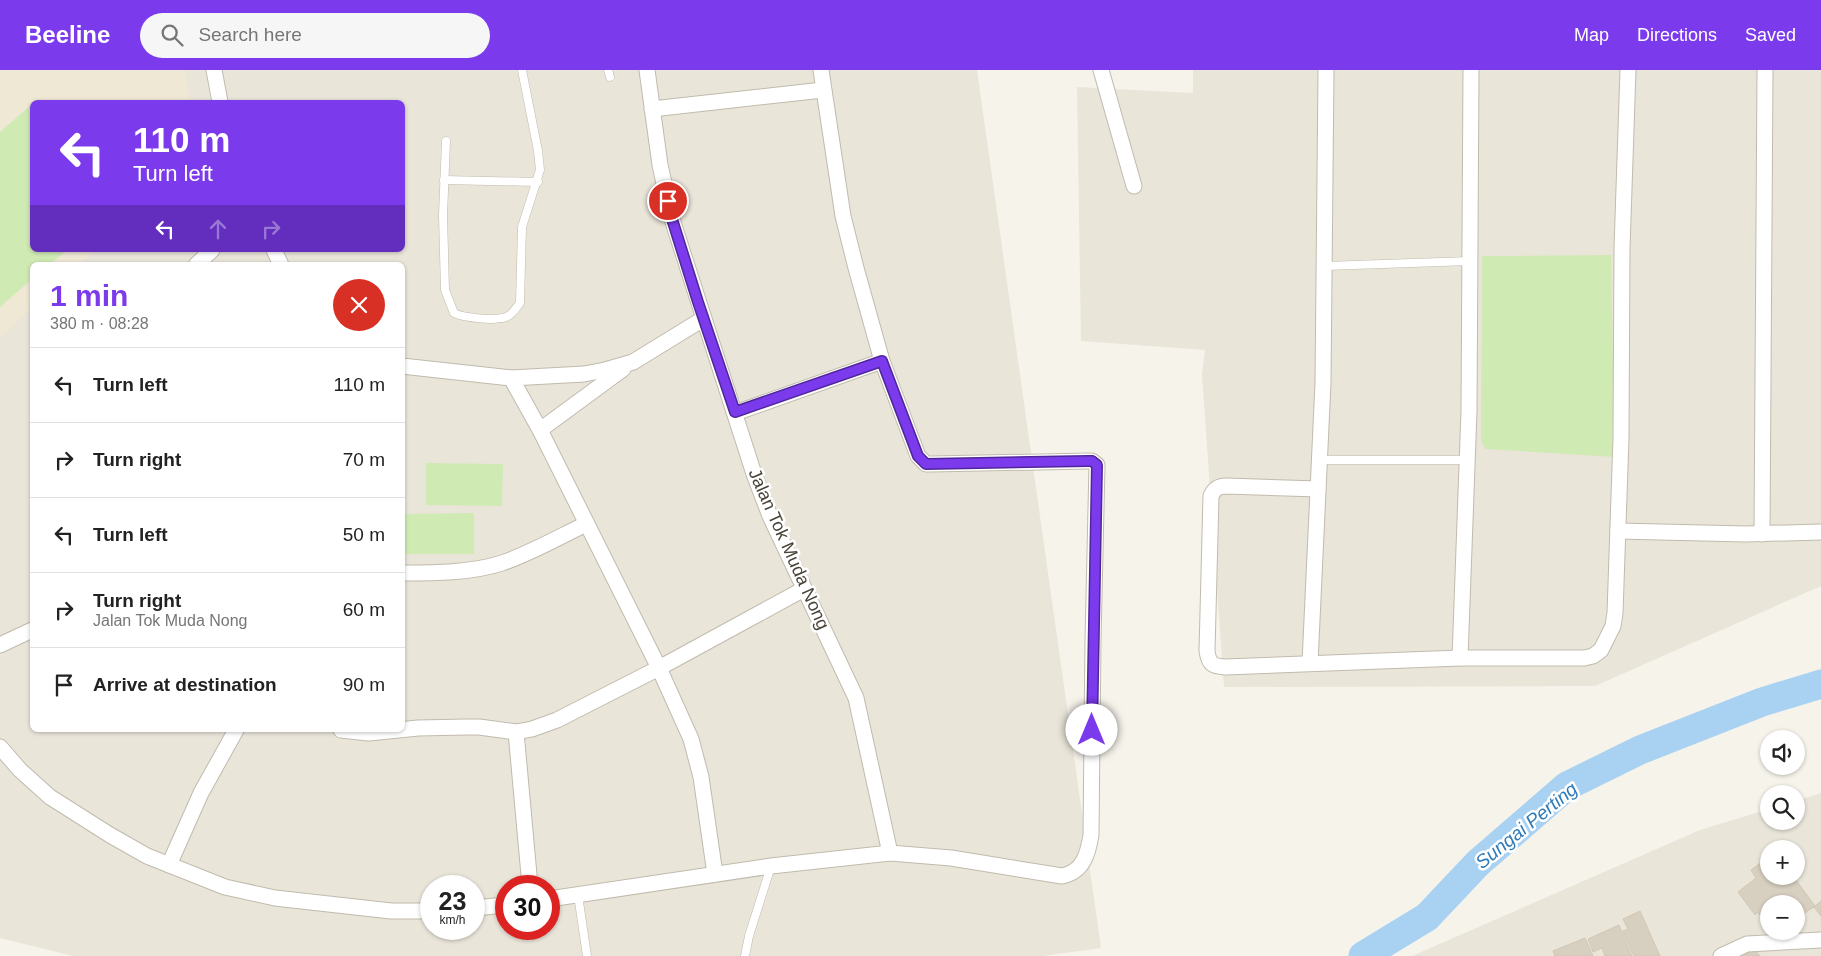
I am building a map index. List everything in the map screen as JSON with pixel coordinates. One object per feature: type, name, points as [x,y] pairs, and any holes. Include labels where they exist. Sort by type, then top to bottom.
[{"type":"street","points":[[214,70],[220,100]]},
{"type":"street","name":"Jalan Tok Muda Nong","points":[[647,70],[660,165],[672,219],[703,319],[754,474],[770,516],[856,698],[890,853]]},
{"type":"street","points":[[560,897],[772,866],[890,853],[951,858],[1062,876],[1075,871],[1083,864],[1089,850],[1092,835],[1093,640],[1098,468],[1095,463],[1088,461],[926,464],[918,456],[882,361],[843,216],[821,70]]},
{"type":"street","points":[[1101,70],[1134,186]]},
{"type":"street","points":[[1310,662],[1323,384],[1326,70]]},
{"type":"street","points":[[1460,658],[1467,460],[1471,70]]},
{"type":"street","points":[[1318,489],[1219,486],[1214,490],[1211,496],[1206,651],[1208,662],[1212,665],[1460,658],[1584,658],[1593,656],[1601,650],[1613,626],[1618,531],[1621,438],[1622,248],[1628,70]]},
{"type":"street","points":[[1762,534],[1765,70]]},
{"type":"street","points":[[652,109],[823,90]]},
{"type":"street","points":[[199,262],[210,252]]},
{"type":"street","points":[[540,430],[633,362],[703,319]]},
{"type":"street","points":[[735,412],[882,361]]},
{"type":"street","points":[[405,366],[511,378],[584,374],[633,362]]},
{"type":"street","points":[[511,378],[540,430],[659,668],[691,739],[697,758],[715,874]]},
{"type":"street","points":[[405,573],[440,572],[501,563],[530,552],[586,524]]},
{"type":"street","points":[[1618,531],[1762,534],[1821,532]]},
{"type":"street","points":[[405,730],[479,727],[516,732],[532,729],[558,720],[804,590]]},
{"type":"street","points":[[0,645],[30,631]]},
{"type":"street","points":[[170,865],[201,794],[235,732]]},
{"type":"street","points":[[355,732],[369,734],[385,732]]},
{"type":"street","points":[[516,732],[529,875]]},
{"type":"street","points":[[0,747],[20,770],[50,797],[110,835],[147,856],[225,887],[275,898],[391,911],[420,912]]},
{"type":"street","points":[[1721,956],[1747,944],[1821,940]]},
{"type":"lane","points":[[446,141],[444,290],[454,313],[461,316],[506,317],[520,303],[522,227],[538,182],[540,170],[522,70]]},
{"type":"lane","points":[[444,180],[538,182]]},
{"type":"lane","points":[[1325,266],[1470,261]]},
{"type":"lane","points":[[1319,460],[1467,460]]},
{"type":"lane","points":[[745,956],[749,936],[772,866]]},
{"type":"lane","points":[[578,895],[587,956]]},
{"type":"shaded area","points":[[0,70],[977,70],[1101,948],[1043,956],[73,956],[0,938]]},
{"type":"shaded area","points":[[0,70],[185,70],[190,100],[30,100],[30,252],[93,252],[82,262],[30,262],[30,310],[0,338]]},
{"type":"shaded area","points":[[1193,70],[1821,70],[1821,586],[1595,686],[1224,687],[1202,375],[1205,350],[1081,341],[1077,87],[1193,93]]},
{"type":"shaded area","points":[[1821,793],[1821,956],[1412,956],[1700,830],[1760,812],[1760,830],[1805,830],[1805,798]]},
{"type":"green space","points":[[30,106],[30,252],[65,252],[53,262],[30,262],[30,281],[0,307],[0,132]]},
{"type":"green space","points":[[1611,255],[1615,457],[1485,449],[1481,440],[1482,256]]},
{"type":"green space","points":[[426,463],[503,464],[502,506],[426,505]]},
{"type":"green space","points":[[474,513],[474,554],[405,554],[405,514]]},
{"type":"building","points":[[1760,864],[1760,885],[1800,885],[1815,906],[1805,913],[1805,895],[1760,895],[1760,915],[1758,912],[1755,915],[1738,892],[1756,878],[1751,870]]},
{"type":"building","points":[[1821,901],[1821,916],[1814,907]]},
{"type":"building","points":[[1640,911],[1660,956],[1634,956],[1623,931],[1628,929],[1623,919]]},
{"type":"building","points":[[1619,925],[1632,956],[1605,956],[1602,948],[1593,952],[1588,939]]},
{"type":"building","points":[[1585,938],[1593,956],[1555,956],[1553,951]]},
{"type":"building","points":[[1752,946],[1760,956],[1739,956]]},
{"type":"waterway","name":"Sungai Perting","points":[[1363,956],[1427,917],[1478,863],[1567,786],[1640,750],[1762,702],[1821,684]]},
{"type":"route","points":[[668,201],[698,302],[735,412],[882,361],[918,456],[926,464],[1092,461],[1097,465],[1092,730]]}]
